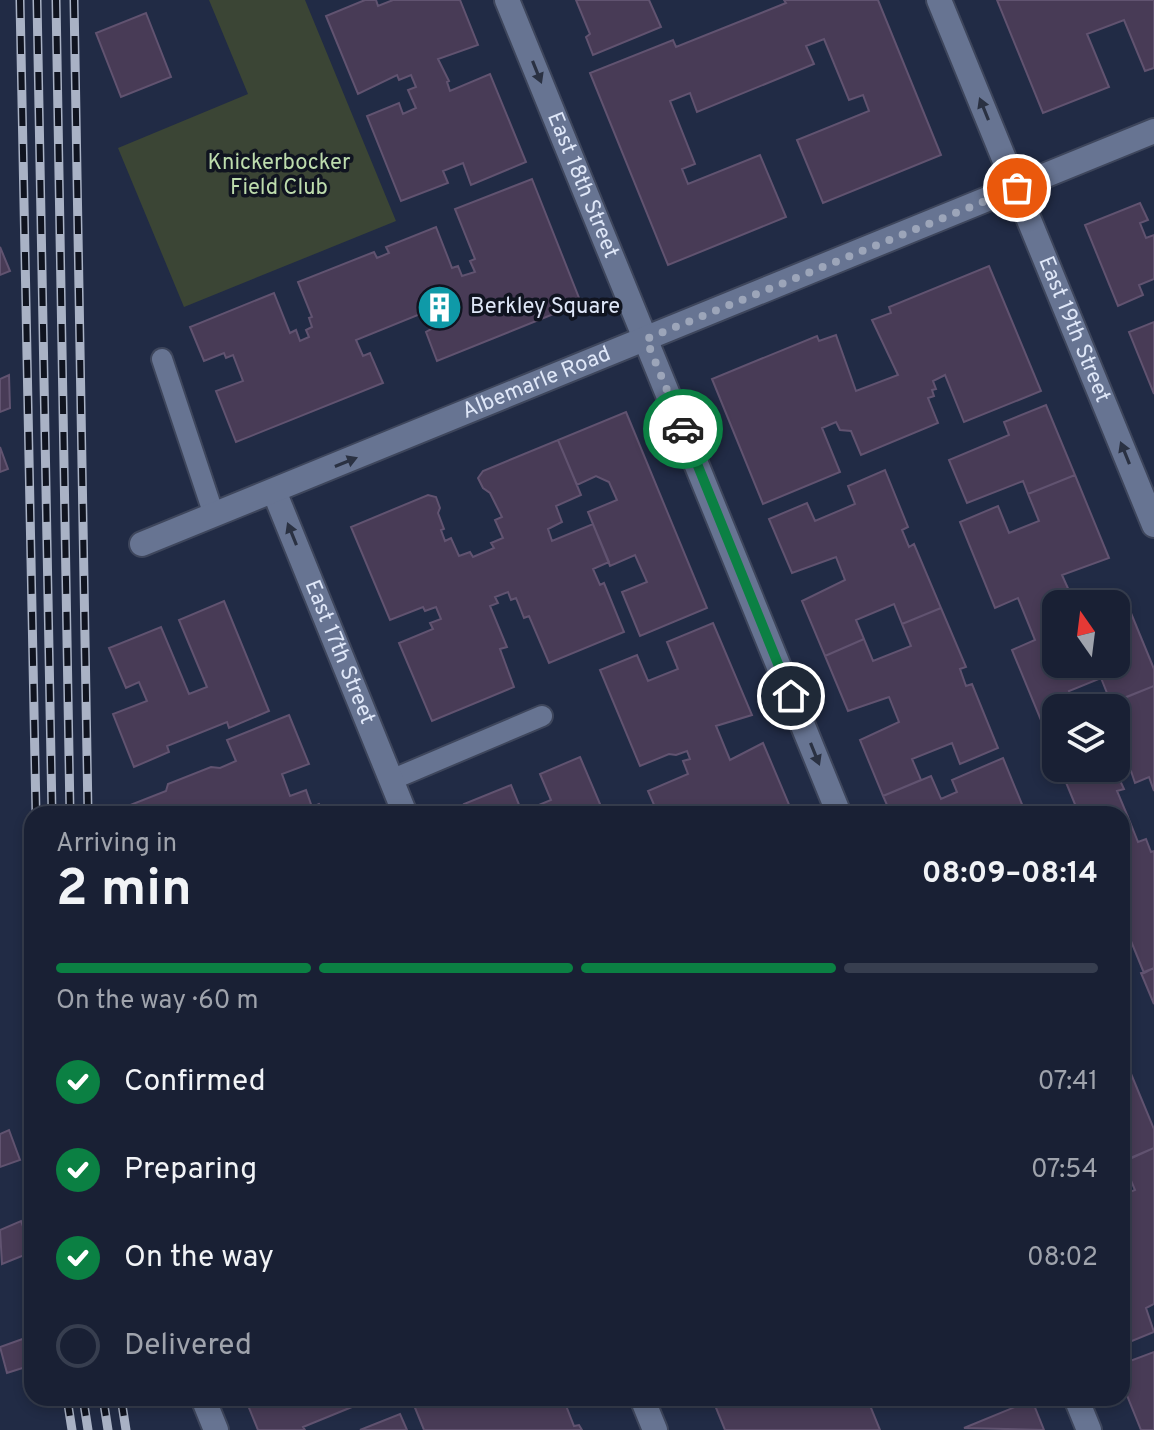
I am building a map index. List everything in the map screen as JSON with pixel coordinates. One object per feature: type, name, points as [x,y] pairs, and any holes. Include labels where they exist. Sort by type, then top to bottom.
[{"type":"street","name":"East 18th Street","points":[[507,0],[836,806]]},
{"type":"street","name":"East 19th Street","points":[[939,0],[1154,525]]},
{"type":"street","name":"Albemarle Road","points":[[142,544],[1154,131]]},
{"type":"street","name":"East 17th Street","points":[[274,491],[402,806]]},
{"type":"street","points":[[206,1406],[216,1430]]},
{"type":"street","points":[[645,1406],[655,1430]]},
{"type":"street","points":[[1079,1406],[1089,1430]]},
{"type":"lane","points":[[162,359],[214,515]]},
{"type":"lane","points":[[391,780],[542,716]]},
{"type":"green space","name":"Knickerbocker Field Club","points":[[209,0],[305,0],[396,221],[184,307],[118,148],[248,94]]},
{"type":"building","points":[[365,0],[376,0],[378,6],[393,0],[460,0],[478,45],[438,59],[449,81],[450,91],[490,74],[526,162],[471,185],[463,163],[443,171],[448,183],[401,201],[367,116],[399,103],[403,114],[416,108],[408,90],[416,87],[411,75],[399,80],[397,75],[358,94],[326,16]]},
{"type":"building","points":[[576,0],[649,0],[661,27],[593,55],[586,37],[590,34]]},
{"type":"building","points":[[784,0],[878,0],[941,155],[823,203],[797,140],[869,111],[863,95],[849,100],[824,39],[806,46],[814,64],[697,112],[690,93],[670,101],[695,164],[682,169],[688,184],[760,155],[786,217],[668,265],[590,73],[673,40],[676,47],[786,3]]},
{"type":"building","points":[[997,0],[1154,0],[1154,68],[1145,71],[1124,20],[1087,34],[1109,87],[1043,113]]},
{"type":"building","points":[[146,13],[171,77],[121,97],[96,33]]},
{"type":"building","name":"Berkley Square","points":[[532,179],[581,303],[437,361],[426,332],[431,329],[425,312],[356,340],[363,356],[370,353],[383,383],[236,442],[216,391],[243,381],[233,355],[226,358],[224,353],[204,361],[190,327],[274,293],[290,333],[296,330],[300,341],[309,337],[306,330],[312,327],[309,318],[312,317],[298,282],[374,252],[377,258],[389,253],[386,247],[436,227],[452,268],[458,266],[462,276],[475,272],[470,261],[475,259],[455,209]]},
{"type":"building","points":[[1140,203],[1148,220],[1140,223],[1146,238],[1154,235],[1154,279],[1139,285],[1143,295],[1118,306],[1085,225]]},
{"type":"building","points":[[0,247],[10,271],[0,275]]},
{"type":"building","points":[[989,266],[1041,391],[964,422],[945,375],[933,381],[936,389],[932,390],[934,396],[928,398],[938,423],[861,455],[851,431],[840,430],[836,422],[822,428],[840,472],[763,504],[712,379],[817,336],[819,341],[836,335],[856,391],[898,375],[872,320],[891,313],[889,307]]},
{"type":"building","points":[[1154,322],[1154,394],[1129,332]]},
{"type":"building","points":[[9,375],[10,408],[0,412],[0,379]]},
{"type":"building","points":[[1046,405],[1075,475],[1028,494],[1023,481],[967,503],[949,460],[1009,435],[1004,422]]},
{"type":"building","points":[[626,412],[707,608],[640,636],[622,592],[647,582],[635,555],[610,566],[588,512],[617,500],[609,482],[596,476],[577,485],[558,440]]},
{"type":"building","points":[[558,440],[581,495],[556,506],[562,522],[548,529],[552,541],[593,524],[609,562],[593,569],[600,585],[604,583],[624,632],[549,663],[529,616],[524,618],[516,598],[511,600],[508,592],[495,597],[498,603],[490,606],[507,647],[500,649],[514,687],[432,721],[399,643],[433,629],[430,623],[441,619],[436,607],[425,611],[423,607],[390,620],[351,527],[428,495],[436,497],[445,541],[451,538],[459,556],[470,552],[473,557],[494,548],[491,543],[503,538],[495,520],[502,517],[478,478],[483,471]]},
{"type":"building","points":[[0,447],[8,469],[0,472]]},
{"type":"building","points":[[885,470],[908,527],[902,530],[909,547],[914,544],[941,608],[902,624],[894,604],[856,620],[864,639],[825,656],[802,601],[845,580],[836,557],[792,573],[769,519],[807,503],[815,521],[855,504],[848,486]]},
{"type":"building","points":[[1075,475],[1109,558],[1062,575],[1069,590],[1042,590],[1042,678],[1101,678],[1069,691],[1070,694],[1042,694],[1042,723],[1012,650],[1035,640],[1018,598],[995,608],[960,522],[998,506],[1009,533],[1039,521],[1028,494]]},
{"type":"building","points":[[224,601],[269,711],[229,728],[227,722],[167,746],[169,752],[134,767],[113,714],[147,701],[139,682],[126,688],[109,648],[161,627],[189,694],[207,687],[179,620]]},
{"type":"building","points":[[941,608],[966,667],[960,669],[966,686],[972,684],[998,748],[960,764],[952,743],[912,759],[921,780],[883,796],[860,740],[899,722],[889,697],[848,711],[825,656],[864,639],[873,661],[911,646],[902,624]]},
{"type":"building","points":[[1130,611],[1154,669],[1154,686],[1130,695],[1107,694],[1101,678],[1130,678]]},
{"type":"building","points":[[713,623],[752,715],[716,726],[730,760],[763,743],[790,806],[655,806],[648,791],[688,774],[683,761],[690,759],[687,751],[669,754],[640,766],[600,670],[637,655],[648,681],[678,669],[667,642]]},
{"type":"building","points":[[1154,686],[1154,791],[1149,777],[1135,783],[1131,771],[1130,696]]},
{"type":"building","points":[[289,715],[309,764],[282,774],[290,796],[306,790],[312,806],[128,806],[166,791],[168,784],[236,761],[227,740]]},
{"type":"building","points":[[580,757],[601,806],[536,806],[551,800],[540,774]]},
{"type":"building","points":[[1003,758],[1023,806],[887,806],[883,796],[931,776],[941,799],[957,792],[952,780]]},
{"type":"building","points":[[1066,782],[1121,782],[1124,789],[1117,791],[1123,806],[1076,806]]},
{"type":"building","points":[[511,785],[520,806],[465,806],[464,804]]},
{"type":"building","points":[[1130,822],[1138,842],[1146,839],[1151,852],[1154,851],[1154,968],[1144,973],[1130,939]]},
{"type":"building","points":[[1154,968],[1154,1004],[1141,973]]},
{"type":"building","points":[[1130,1071],[1154,1129],[1154,1148],[1130,1158]]},
{"type":"building","points":[[9,1130],[20,1160],[0,1167],[0,1134]]},
{"type":"building","points":[[1154,1148],[1154,1304],[1146,1308],[1154,1332],[1130,1342],[1130,1192],[1135,1190],[1130,1178],[1130,1159]]},
{"type":"building","points":[[21,1221],[24,1255],[2,1264],[0,1230]]},
{"type":"building","points":[[24,1338],[24,1368],[7,1373],[0,1347]]},
{"type":"building","points":[[1154,1352],[1154,1430],[1141,1430],[1130,1403],[1130,1361]]},
{"type":"building","points":[[248,1406],[354,1406],[303,1427],[305,1430],[258,1430]]},
{"type":"building","points":[[414,1406],[566,1406],[574,1426],[579,1425],[582,1430],[424,1430]]},
{"type":"building","points":[[715,1406],[870,1406],[880,1430],[725,1430]]},
{"type":"building","points":[[1017,1406],[1034,1406],[1044,1430],[964,1428]]},
{"type":"building","points":[[400,1414],[407,1430],[360,1430]]},
{"type":"railway","points":[[20,0],[36,806]]},
{"type":"railway","points":[[37,0],[52,806]]},
{"type":"railway","points":[[56,0],[70,806]]},
{"type":"railway","points":[[74,0],[88,806]]},
{"type":"railway","points":[[68,1406],[72,1430]]},
{"type":"railway","points":[[84,1406],[88,1430]]},
{"type":"railway","points":[[104,1406],[108,1430]]},
{"type":"railway","points":[[122,1406],[126,1430]]},
{"type":"way so far","points":[[683,429],[646,339],[1017,188]]},
{"type":"place","name":"Berkley Square","points":[[439,307]]},
{"type":"route","points":[[683,429],[791,696]]}]
